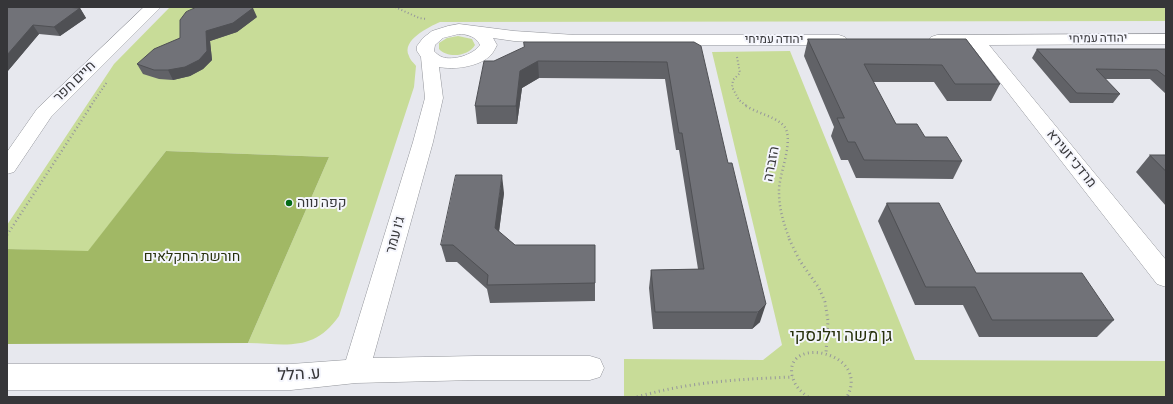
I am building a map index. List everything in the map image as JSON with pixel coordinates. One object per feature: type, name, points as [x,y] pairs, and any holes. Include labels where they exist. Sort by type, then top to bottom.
[{"type":"street","name":"חיים חפר","points":[[7,167],[44,113],[153,7]]},
{"type":"street","name":"יהודה עמיחי","points":[[575,40],[558,37],[504,35],[451,30],[433,37],[425,48],[429,57],[438,61],[458,63],[480,55],[536,44],[575,40],[851,40]]},
{"type":"street","points":[[472,31],[480,33],[488,42],[488,48],[480,55]]},
{"type":"street","name":"יהודה עמיחי","points":[[922,40],[977,41],[1166,39]]},
{"type":"street","name":"מרדכי זעירא","points":[[977,41],[1166,277]]},
{"type":"street","name":"ג'ו עמר","points":[[434,98],[449,79],[480,55]]},
{"type":"street","name":"ג'ו עמר","points":[[356,371],[424,142],[434,98],[429,57]]},
{"type":"street","name":"ע. הלל","points":[[7,376],[291,376],[356,371],[475,368],[590,368]]},
{"type":"path","name":"הזברה","points":[[735,50],[740,73],[732,80],[731,86],[736,96],[742,103],[758,114],[780,121],[787,129],[788,140],[779,182],[778,194],[785,230],[792,246],[819,290],[824,301],[827,315],[826,353]]},
{"type":"path","points":[[7,235],[109,79]]},
{"type":"path","points":[[808,397],[797,386],[793,378],[792,369],[794,361],[808,352],[826,353],[843,364],[852,380],[852,388],[847,397]]},
{"type":"path","points":[[637,397],[662,390],[711,382],[793,378]]},
{"type":"green space","points":[[170,7],[1166,7],[1166,21],[440,22],[417,35],[409,45],[409,56],[416,66],[414,87],[339,316],[330,328],[320,336],[310,341],[275,344],[248,343],[329,157],[166,151],[88,252],[7,249],[7,225],[114,64]]},
{"type":"green space","points":[[458,36],[472,39],[475,45],[468,52],[458,55],[448,54],[439,49],[439,43],[447,38]]},
{"type":"green space","name":"גן משה וילנסקי","points":[[790,51],[915,360],[1166,361],[1166,397],[624,397],[624,359],[763,360],[782,345],[712,52]]},
{"type":"green space","name":"חורשת החקלאים","points":[[166,151],[329,157],[248,343],[7,344],[7,249],[88,251]]},
{"type":"building","points":[[7,7],[80,8],[54,27],[33,25],[7,55]]},
{"type":"building","points":[[197,7],[253,8],[233,23],[206,31],[207,51],[199,60],[185,67],[168,70],[154,70],[137,64],[154,49],[180,38],[180,20],[186,12]]},
{"type":"building","points":[[808,39],[966,39],[1000,84],[955,84],[942,65],[864,64],[896,124],[917,124],[925,137],[947,137],[962,161],[864,160],[855,142],[848,142],[837,118],[844,118]]},
{"type":"building","points":[[524,42],[694,42],[701,46],[728,163],[732,163],[766,304],[758,312],[655,312],[651,270],[704,269],[682,133],[679,133],[667,62],[538,61],[520,71],[516,106],[475,106],[484,61],[494,61],[524,47]]},
{"type":"building","points":[[1037,49],[1166,49],[1166,77],[1157,70],[1096,69],[1120,94],[1077,93]]},
{"type":"building","points":[[1150,155],[1166,155],[1166,171]]},
{"type":"building","points":[[456,175],[502,175],[495,228],[515,245],[595,245],[595,283],[487,285],[488,275],[453,245],[441,245]]},
{"type":"building","points":[[887,203],[939,203],[976,273],[1082,273],[1114,320],[992,320],[975,287],[926,287]]},
{"type":"place","name":"קפה נווה","points":[[289,203]]}]
